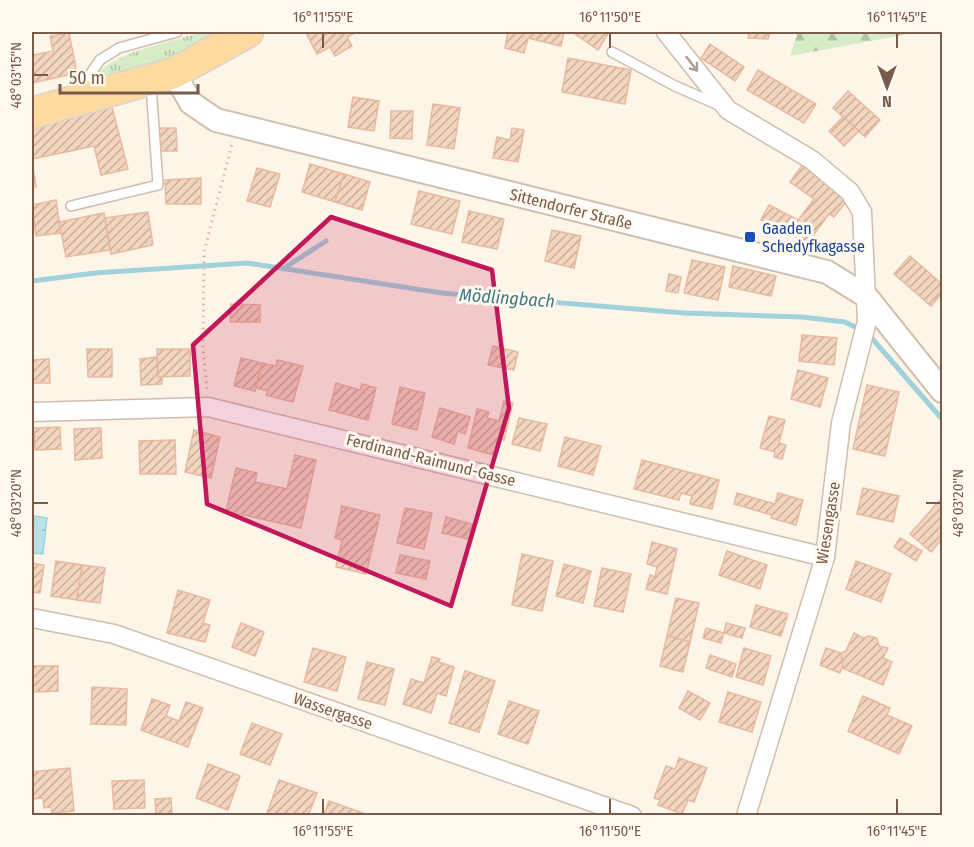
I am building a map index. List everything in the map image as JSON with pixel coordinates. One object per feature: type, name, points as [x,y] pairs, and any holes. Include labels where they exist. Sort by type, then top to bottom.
[{"type":"main road","points":[[32,113],[162,76],[248,32]]},
{"type":"street","points":[[666,32],[723,103]]},
{"type":"street","name":"Sittendorfer Straße","points":[[162,76],[191,103],[216,120],[827,272],[866,296],[942,391]]},
{"type":"street","name":"Wiesengasse","points":[[723,103],[812,160],[850,192],[862,212],[867,321],[841,423],[825,557],[746,816]]},
{"type":"street","name":"Ferdinand-Raimund-Gasse","points":[[32,412],[208,406],[825,557]]},
{"type":"street","name":"Wassergasse","points":[[32,618],[114,634],[632,816]]},
{"type":"lane","points":[[90,97],[87,79],[100,60],[119,48],[177,32]]},
{"type":"lane","points":[[612,52],[675,86],[723,103]]},
{"type":"lane","points":[[71,206],[158,185],[162,76]]},
{"type":"path","points":[[208,406],[203,348],[204,252],[237,125]]},
{"type":"highlighted area","points":[[331,217],[492,270],[509,408],[451,606],[207,504],[193,345]]},
{"type":"green space","points":[[200,32],[225,32],[145,69],[94,82],[100,72],[125,56]]},
{"type":"green space","points":[[798,32],[919,32],[790,56]]},
{"type":"water","points":[[34,516],[47,518],[43,554],[32,553]]},
{"type":"building","points":[[313,32],[355,33],[347,37],[352,46],[335,56],[330,47],[317,54],[307,35]]},
{"type":"building","points":[[508,32],[564,32],[561,46],[528,38],[524,53],[505,48]]},
{"type":"building","points":[[572,32],[609,32],[598,50]]},
{"type":"building","points":[[749,32],[770,32],[768,39],[748,38]]},
{"type":"building","points":[[69,33],[77,73],[32,83],[32,55],[53,51],[50,36]]},
{"type":"building","points":[[710,44],[744,67],[735,81],[701,58]]},
{"type":"building","points":[[568,58],[631,70],[625,104],[562,92]]},
{"type":"building","points":[[758,70],[816,104],[804,123],[747,90]]},
{"type":"building","points":[[848,91],[880,120],[865,137],[833,108]]},
{"type":"building","points":[[353,97],[379,101],[374,131],[348,127]]},
{"type":"building","points":[[433,104],[460,108],[454,149],[427,145]]},
{"type":"building","points":[[112,107],[128,169],[101,175],[94,146],[32,159],[32,127]]},
{"type":"building","points":[[391,111],[413,111],[412,139],[390,138]]},
{"type":"building","points":[[843,117],[859,131],[844,146],[829,131]]},
{"type":"building","points":[[158,128],[176,128],[177,151],[159,151]]},
{"type":"building","points":[[512,128],[524,130],[518,162],[493,158],[497,137],[510,140]]},
{"type":"building","points":[[32,160],[36,187],[32,188]]},
{"type":"building","points":[[310,164],[344,174],[335,202],[302,192]]},
{"type":"building","points":[[803,164],[849,198],[834,217],[829,214],[806,245],[789,232],[814,199],[790,182]]},
{"type":"building","points":[[257,168],[280,174],[270,207],[247,201]]},
{"type":"building","points":[[344,174],[370,182],[362,210],[335,202]]},
{"type":"building","points":[[201,178],[201,204],[166,204],[165,180]]},
{"type":"building","points":[[419,191],[460,201],[452,234],[411,224]]},
{"type":"building","points":[[56,200],[61,233],[36,236],[32,205]]},
{"type":"building","points":[[769,205],[798,220],[789,232],[761,220]]},
{"type":"building","points":[[469,211],[504,219],[497,249],[462,242]]},
{"type":"building","points":[[148,212],[153,245],[111,254],[105,218]]},
{"type":"building","points":[[104,213],[110,250],[66,257],[59,222]]},
{"type":"building","points":[[552,230],[581,236],[574,268],[545,261]]},
{"type":"building","points":[[910,256],[942,284],[942,293],[931,306],[894,274]]},
{"type":"building","points":[[692,260],[725,267],[718,300],[684,293]]},
{"type":"building","points":[[733,266],[776,276],[771,296],[729,287]]},
{"type":"building","points":[[669,274],[681,277],[678,293],[666,291]]},
{"type":"building","points":[[231,304],[260,305],[260,322],[230,322]]},
{"type":"building","points":[[802,335],[837,338],[834,365],[799,361]]},
{"type":"building","points":[[493,346],[518,352],[514,370],[488,365]]},
{"type":"building","points":[[87,349],[112,349],[112,377],[88,377]]},
{"type":"building","points":[[157,349],[190,349],[190,376],[158,377]]},
{"type":"building","points":[[157,357],[158,377],[162,377],[162,384],[141,385],[140,359]]},
{"type":"building","points":[[241,358],[262,363],[255,391],[234,386]]},
{"type":"building","points":[[49,359],[50,383],[32,383],[32,360]]},
{"type":"building","points":[[277,360],[303,366],[293,402],[266,395],[268,391],[256,388],[262,363],[276,366]]},
{"type":"building","points":[[798,370],[828,378],[820,407],[791,399]]},
{"type":"building","points":[[336,383],[360,390],[362,384],[376,388],[368,420],[329,410]]},
{"type":"building","points":[[867,385],[899,392],[885,456],[853,449]]},
{"type":"building","points":[[400,387],[425,393],[417,430],[392,424]]},
{"type":"building","points":[[504,401],[513,403],[504,440],[498,438],[494,455],[468,448],[477,409],[489,412],[487,418],[499,421]]},
{"type":"building","points":[[440,408],[470,417],[465,434],[458,431],[454,444],[432,437]]},
{"type":"building","points":[[769,416],[785,420],[779,443],[786,445],[782,459],[774,457],[775,452],[760,448]]},
{"type":"building","points":[[519,418],[547,424],[540,451],[512,444]]},
{"type":"building","points":[[60,427],[61,449],[35,450],[34,428]]},
{"type":"building","points":[[101,428],[102,458],[75,460],[74,429]]},
{"type":"building","points":[[194,430],[220,437],[211,478],[185,472]]},
{"type":"building","points":[[565,437],[601,446],[593,475],[558,466]]},
{"type":"building","points":[[175,440],[176,474],[140,474],[139,441]]},
{"type":"building","points":[[295,455],[316,460],[301,528],[226,511],[236,468],[257,473],[255,482],[287,489]]},
{"type":"building","points":[[642,460],[719,480],[712,509],[690,504],[692,496],[681,493],[679,500],[634,489]]},
{"type":"building","points":[[863,488],[899,496],[893,522],[857,514]]},
{"type":"building","points":[[737,493],[775,504],[778,493],[803,500],[796,525],[734,504]]},
{"type":"building","points":[[939,501],[942,504],[942,539],[931,552],[910,534]]},
{"type":"building","points":[[342,506],[380,515],[366,574],[336,567],[342,540],[335,538]]},
{"type":"building","points":[[405,508],[432,513],[424,549],[397,543]]},
{"type":"building","points":[[446,517],[472,524],[469,539],[442,533]]},
{"type":"building","points":[[900,538],[922,551],[916,561],[894,547]]},
{"type":"building","points":[[652,542],[677,549],[667,594],[646,589],[650,575],[655,577],[657,567],[647,564]]},
{"type":"building","points":[[727,551],[767,565],[760,589],[719,575]]},
{"type":"building","points":[[522,554],[553,561],[542,611],[512,605]]},
{"type":"building","points":[[400,555],[430,561],[426,579],[396,573]]},
{"type":"building","points":[[56,561],[82,565],[77,600],[51,596]]},
{"type":"building","points":[[856,561],[891,574],[881,602],[846,589]]},
{"type":"building","points":[[32,563],[44,565],[40,593],[32,592]]},
{"type":"building","points":[[564,564],[591,571],[583,603],[556,596]]},
{"type":"building","points":[[82,565],[105,568],[100,603],[77,600]]},
{"type":"building","points":[[602,568],[631,574],[623,612],[594,606]]},
{"type":"building","points":[[178,590],[210,600],[203,623],[210,625],[205,642],[167,633]]},
{"type":"building","points":[[676,598],[699,603],[690,642],[667,636]]},
{"type":"building","points":[[756,605],[788,614],[781,636],[750,627]]},
{"type":"building","points":[[241,623],[264,632],[255,656],[232,647]]},
{"type":"building","points":[[726,623],[745,628],[742,638],[724,633]]},
{"type":"building","points":[[706,628],[724,633],[721,643],[703,638]]},
{"type":"building","points":[[854,633],[863,638],[869,636],[877,638],[879,646],[888,648],[883,658],[892,662],[883,685],[842,668],[841,653],[846,651]]},
{"type":"building","points":[[667,636],[690,642],[683,672],[660,666]]},
{"type":"building","points":[[313,648],[346,657],[337,691],[304,682]]},
{"type":"building","points":[[744,648],[771,656],[763,685],[736,677]]},
{"type":"building","points":[[826,648],[841,653],[843,665],[840,673],[820,665]]},
{"type":"building","points":[[710,655],[736,664],[732,677],[706,668]]},
{"type":"building","points":[[432,657],[454,667],[446,696],[437,693],[431,713],[403,704],[411,679],[424,683]]},
{"type":"building","points":[[367,662],[394,669],[385,705],[358,699]]},
{"type":"building","points":[[32,666],[58,666],[58,691],[32,692]]},
{"type":"building","points":[[465,671],[495,681],[479,732],[449,723]]},
{"type":"building","points":[[92,687],[127,689],[126,725],[91,724]]},
{"type":"building","points":[[688,691],[710,703],[700,720],[679,708]]},
{"type":"building","points":[[728,692],[761,702],[752,732],[719,722]]},
{"type":"building","points":[[863,696],[890,708],[887,715],[912,726],[899,754],[848,731]]},
{"type":"building","points":[[152,699],[170,705],[166,716],[179,721],[186,702],[203,708],[188,747],[141,730]]},
{"type":"building","points":[[509,701],[539,711],[528,744],[498,734]]},
{"type":"building","points":[[252,723],[282,734],[270,765],[240,754]]},
{"type":"building","points":[[679,758],[707,768],[694,802],[688,800],[682,814],[658,805],[660,800],[654,798],[666,766],[675,769]]},
{"type":"building","points":[[208,764],[240,776],[228,810],[196,798]]},
{"type":"building","points":[[70,768],[74,811],[52,813],[51,807],[44,808],[43,798],[32,799],[32,772]]},
{"type":"building","points":[[144,780],[145,808],[114,809],[112,781]]},
{"type":"building","points":[[279,780],[317,793],[308,816],[266,816]]},
{"type":"building","points":[[171,798],[172,816],[156,816],[155,799]]},
{"type":"building","points":[[329,801],[363,813],[362,816],[323,816]]},
{"type":"waterway","points":[[284,268],[326,241]]},
{"type":"waterway","name":"Mödlingbach","points":[[32,281],[95,273],[247,263],[442,293],[684,313],[802,317],[845,322],[861,330]]},
{"type":"waterway","name":"Mödlingbach","points":[[869,335],[942,419]]},
{"type":"place","name":"Gaaden Schedyfkagasse","points":[[750,237]]}]
